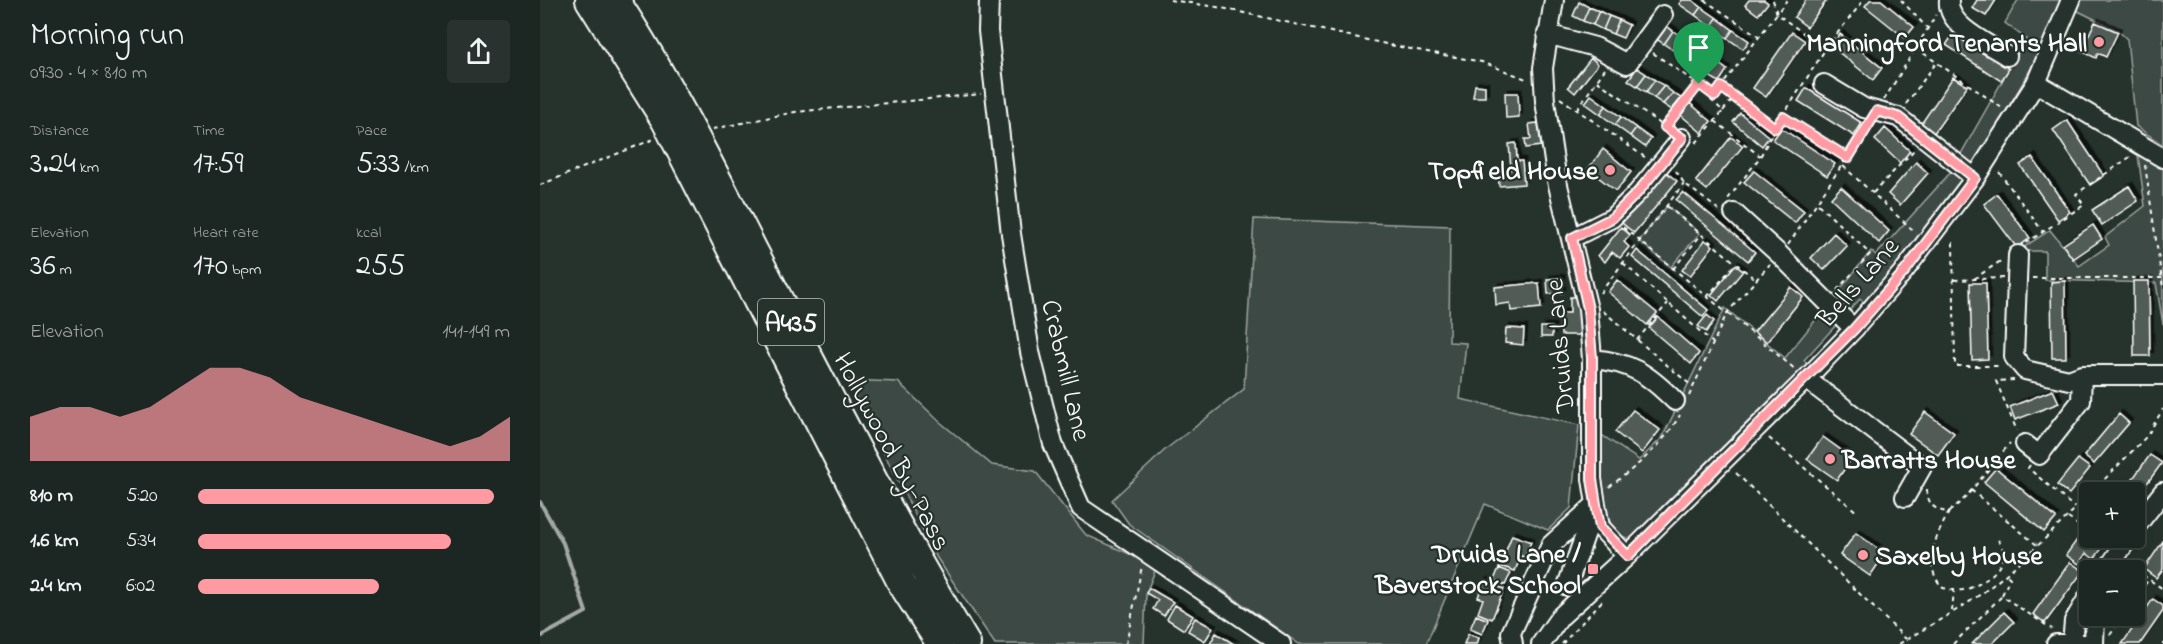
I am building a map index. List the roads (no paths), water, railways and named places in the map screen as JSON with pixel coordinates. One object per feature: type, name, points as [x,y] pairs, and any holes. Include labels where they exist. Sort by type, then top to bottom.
[{"type":"highway","name":"Hollywood By-Pass","points":[[589,0],[683,134],[922,569],[967,644]]},
{"type":"highway","name":"Hollywood By-Pass","points":[[615,0],[683,134],[891,565],[940,644]]},
{"type":"street","name":"Crabmill Lane","points":[[989,0],[988,31],[1011,234],[1028,340],[1053,444],[1081,508],[1281,644]]},
{"type":"street","name":"Druids Lane","points":[[1554,0],[1547,34],[1544,86],[1550,146],[1588,309],[1592,358],[1592,479],[1600,527],[1628,556]]},
{"type":"street","name":"Bells Lane","points":[[1628,556],[1801,375],[1854,329],[1927,243],[1975,178],[2036,83],[2071,0]]},
{"type":"street","points":[[1943,6],[1951,12],[1959,24],[2007,56]]},
{"type":"street","points":[[1547,34],[1595,47],[1627,64],[1663,15]]},
{"type":"street","points":[[2036,83],[2163,158]]},
{"type":"street","points":[[1824,84],[1864,108],[1898,117],[1975,178]]},
{"type":"street","points":[[1572,238],[1612,218],[1682,138]]},
{"type":"street","points":[[1727,212],[1779,254],[1854,329]]},
{"type":"street","points":[[2015,253],[2017,278],[2014,357],[2024,368],[2068,380],[2082,375],[2163,375]]},
{"type":"street","points":[[1592,358],[1634,366],[1682,402]]},
{"type":"street","points":[[1801,375],[1922,467],[1905,497]]},
{"type":"street","points":[[2027,444],[2081,401],[2082,375]]},
{"type":"street","points":[[2145,515],[2163,492]]},
{"type":"street","points":[[1566,586],[1596,504]]},
{"type":"street","points":[[1513,644],[1511,633],[1551,545],[1596,504]]},
{"type":"street","points":[[1541,644],[1560,617],[1628,556]]},
{"type":"street","points":[[2079,613],[2063,642],[2094,644],[2095,626]]},
{"type":"waterway","points":[[540,502],[563,543],[586,612],[540,637]]},
{"type":"place","name":"Manningford Tenants Hall","points":[[2099,42]]},
{"type":"place","name":"Topfield House","points":[[1610,170]]},
{"type":"place","name":"Barratts House","points":[[1830,459]]},
{"type":"place","name":"Saxelby House","points":[[1863,555]]},
{"type":"place","name":"Druids Lane / Baverstock School","points":[[1593,569]]}]
